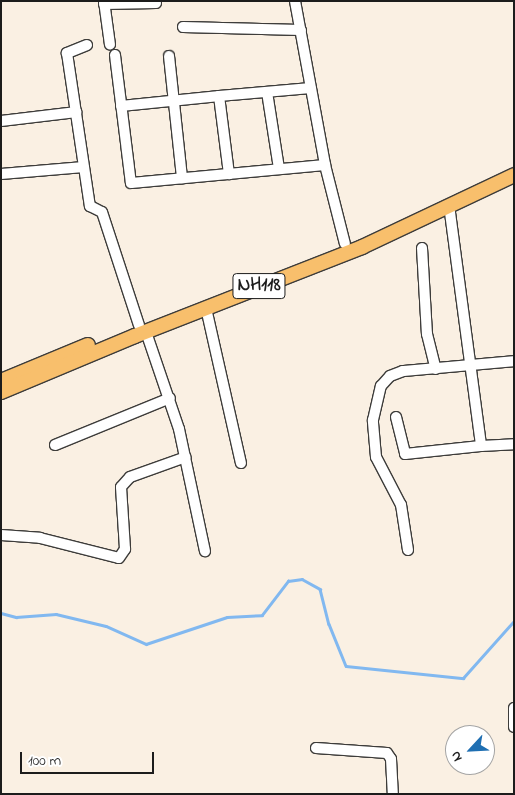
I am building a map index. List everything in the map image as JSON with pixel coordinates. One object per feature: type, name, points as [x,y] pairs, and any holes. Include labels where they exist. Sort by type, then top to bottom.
[{"type":"highway","name":"NH118","points":[[1,381],[142,328],[345,244],[514,165]]},
{"type":"highway","name":"NH118","points":[[1,392],[142,328],[206,308],[362,247],[514,175]]},
{"type":"street","points":[[295,1],[325,165],[345,244]]},
{"type":"street","points":[[110,45],[104,3],[156,3]]},
{"type":"street","points":[[182,27],[301,30]]},
{"type":"street","points":[[87,46],[67,53],[90,206],[102,212],[142,328],[170,398],[186,457],[206,551]]},
{"type":"street","points":[[114,55],[131,183],[325,165]]},
{"type":"street","points":[[170,56],[182,178]]},
{"type":"street","points":[[121,106],[311,88]]},
{"type":"street","points":[[267,92],[279,169]]},
{"type":"street","points":[[219,96],[229,174]]},
{"type":"street","points":[[1,121],[76,112]]},
{"type":"street","points":[[1,174],[84,167]]},
{"type":"street","points":[[449,206],[481,446]]},
{"type":"street","points":[[422,248],[427,334],[436,369]]},
{"type":"street","points":[[206,308],[241,463]]},
{"type":"street","points":[[408,550],[401,504],[376,457],[374,408],[381,386],[390,376],[514,361]]},
{"type":"street","points":[[55,445],[170,398]]},
{"type":"street","points":[[396,417],[405,454],[514,444]]},
{"type":"street","points":[[1,535],[40,538],[119,558],[125,549],[121,487],[130,477],[186,457]]},
{"type":"street","points":[[514,708],[514,727]]},
{"type":"street","points":[[316,748],[387,753],[391,759],[393,794]]},
{"type":"waterway","points":[[1,613],[16,617],[56,614],[106,626],[146,644],[227,617],[262,615],[288,581],[302,579],[320,589],[329,624],[346,666],[463,678],[514,621]]}]
